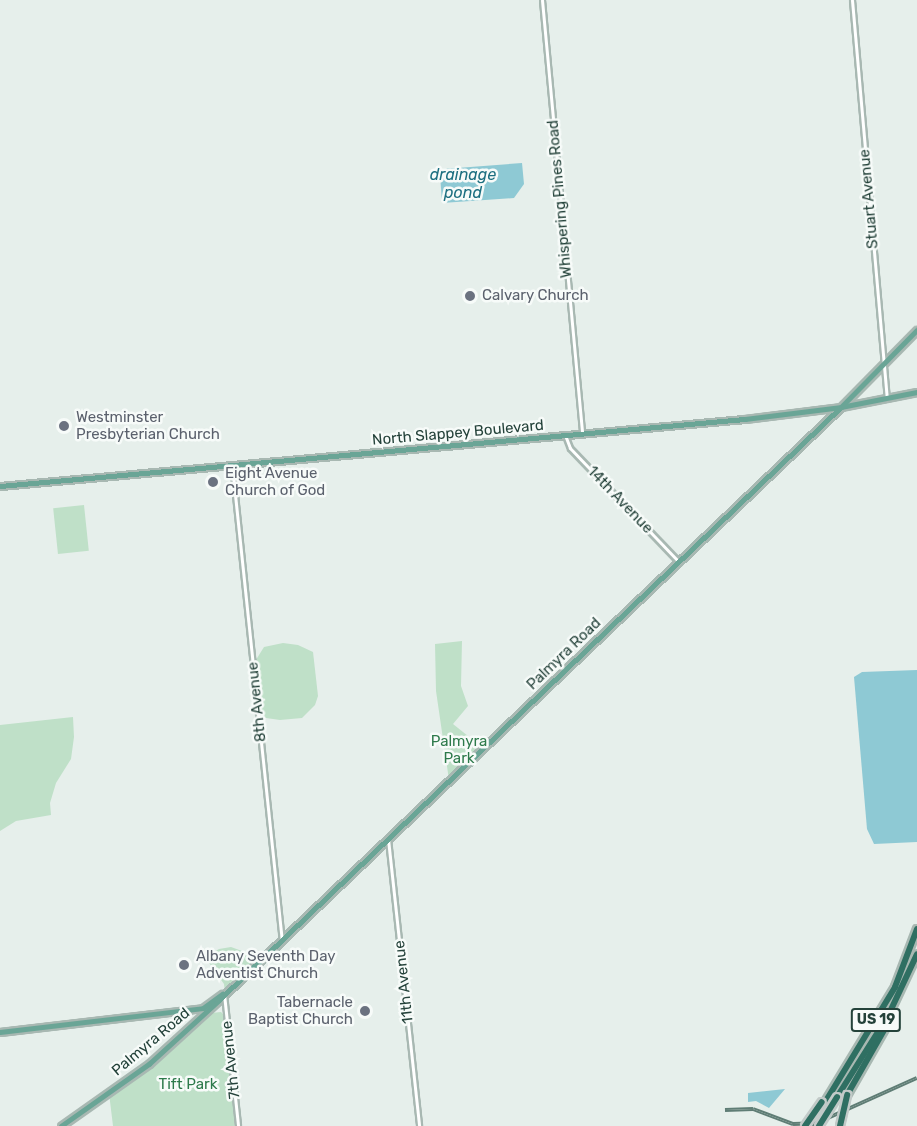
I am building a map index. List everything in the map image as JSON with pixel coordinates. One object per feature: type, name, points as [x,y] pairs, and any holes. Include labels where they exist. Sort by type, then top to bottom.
[{"type":"highway","name":"US 19","points":[[807,1126],[889,998],[917,929]]},
{"type":"highway","name":"US 19","points":[[819,1126],[888,1016],[917,954]]},
{"type":"highway","points":[[840,1126],[847,1095],[895,1012],[917,964]]},
{"type":"main road","name":"Palmyra Road","points":[[61,1126],[149,1064],[679,562],[841,407],[917,330]]},
{"type":"main road","name":"North Slappey Boulevard","points":[[0,486],[582,434],[841,407],[917,392]]},
{"type":"main road","points":[[816,410],[823,418],[821,426]]},
{"type":"main road","name":"Palmyra Road","points":[[0,1032],[203,1008],[224,994]]},
{"type":"street","name":"Whispering Pines Road","points":[[542,0],[582,434]]},
{"type":"street","name":"Stuart Avenue","points":[[852,0],[887,398]]},
{"type":"street","name":"14th Avenue","points":[[565,435],[570,448],[679,562]]},
{"type":"street","name":"8th Avenue","points":[[232,465],[282,938]]},
{"type":"street","name":"11th Avenue","points":[[388,839],[419,1126]]},
{"type":"street","name":"7th Avenue","points":[[224,994],[238,1126]]},
{"type":"green space","points":[[84,505],[89,551],[58,554],[53,508]]},
{"type":"green space","name":"Palmyra Park","points":[[462,641],[461,686],[468,706],[453,724],[483,748],[449,780],[436,691],[435,644]]},
{"type":"green space","points":[[283,643],[298,645],[313,652],[318,696],[315,705],[302,718],[280,720],[259,717],[254,663],[264,647]]},
{"type":"green space","points":[[73,717],[74,737],[71,759],[56,783],[50,803],[51,815],[16,821],[0,831],[0,725]]},
{"type":"green space","points":[[231,947],[242,951],[256,964],[225,993],[224,984],[205,957],[219,949]]},
{"type":"green space","name":"Tift Park","points":[[221,1012],[224,1015],[235,1126],[113,1126],[109,1093],[149,1064],[188,1028],[211,1013]]},
{"type":"water","name":"drainage pond","points":[[522,163],[524,184],[514,198],[442,203],[440,174],[444,169]]},
{"type":"water","points":[[917,670],[917,842],[874,844],[867,829],[854,677],[862,672]]},
{"type":"water","points":[[785,1089],[769,1108],[756,1101],[748,1102],[748,1093]]},
{"type":"railway","points":[[810,1126],[917,1078]]},
{"type":"railway","points":[[725,1110],[753,1109],[793,1124],[817,1123]]},
{"type":"place","name":"Calvary Church","points":[[470,296]]},
{"type":"place","name":"Westminster Presbyterian Church","points":[[64,426]]},
{"type":"place","name":"Eight Avenue Church of God","points":[[213,482]]},
{"type":"place","name":"Albany Seventh Day Adventist Church","points":[[184,965]]},
{"type":"place","name":"Tabernacle Baptist Church","points":[[365,1011]]}]
